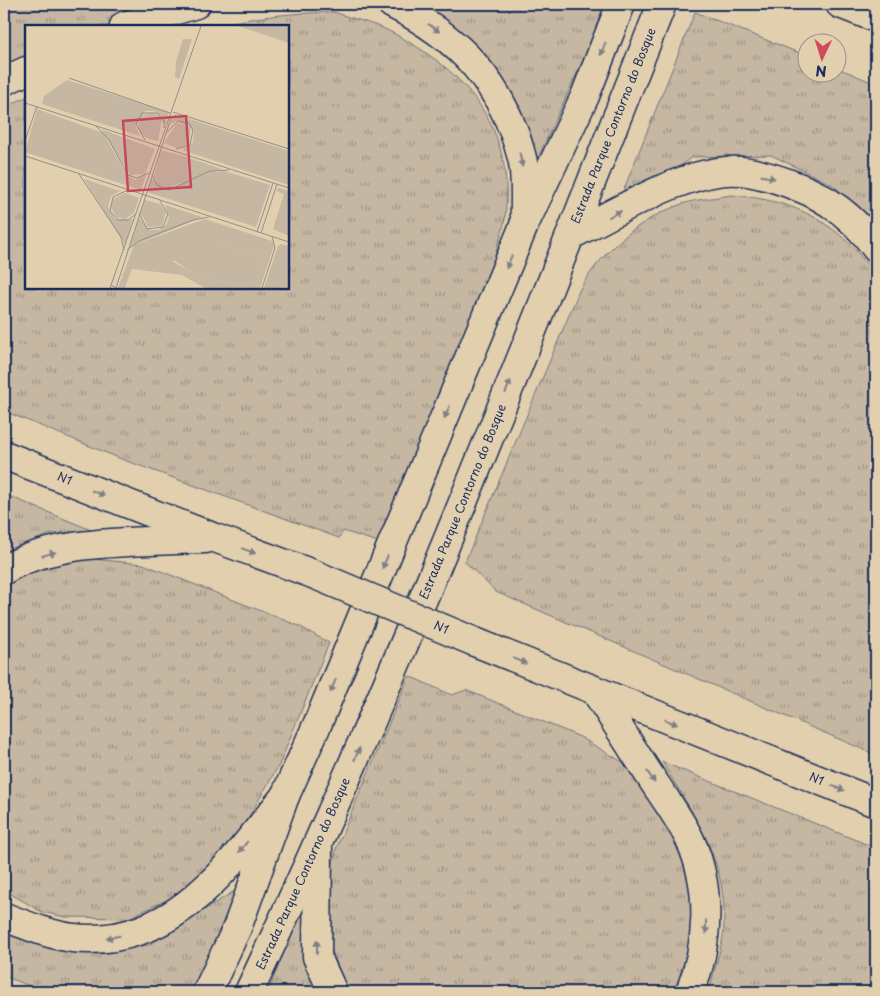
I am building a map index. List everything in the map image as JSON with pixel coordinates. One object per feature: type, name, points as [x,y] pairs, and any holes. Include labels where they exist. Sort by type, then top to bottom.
[{"type":"main road","points":[[127,25],[196,4]]},
{"type":"main road","points":[[392,4],[419,18],[449,38],[476,65],[496,92],[522,160],[525,223]]},
{"type":"main road","points":[[207,992],[237,928],[285,796],[317,725],[525,223],[585,96],[621,4]]},
{"type":"main road","name":"Estrada Parque Contorno do Bosque","points":[[249,992],[318,848],[571,235],[662,4]]},
{"type":"main road","points":[[840,4],[876,18]]},
{"type":"main road","points":[[4,81],[25,70]]},
{"type":"main road","points":[[571,235],[677,184],[708,174],[740,171],[776,178],[812,192],[845,214],[867,235],[876,248]]},
{"type":"main road","name":"N1","points":[[4,455],[215,538],[313,574],[596,692],[876,803]]},
{"type":"main road","points":[[4,570],[15,564],[73,547],[215,538]]},
{"type":"main road","points":[[596,692],[690,840],[700,871],[705,902],[706,934],[696,977],[690,992]]},
{"type":"main road","points":[[4,917],[33,928],[72,938],[108,939],[135,932],[162,920],[194,900],[220,875],[285,796]]},
{"type":"main road","points":[[318,848],[316,957],[333,992]]},
{"type":"main road","points":[[213,992],[236,940],[237,928]]},
{"type":"green space","points":[[4,4],[184,4],[117,25],[25,25],[25,67],[4,77]]},
{"type":"green space","points":[[402,4],[609,4],[535,164],[520,118]]},
{"type":"green space","points":[[334,12],[377,26],[391,32],[443,65],[464,85],[481,106],[494,130],[502,157],[506,186],[505,219],[495,256],[381,543],[343,531],[339,538],[124,460],[4,411],[4,108],[25,98],[25,289],[289,289],[289,25],[221,25],[304,13]]},
{"type":"green space","points":[[695,12],[798,52],[798,82],[848,82],[848,72],[876,84],[876,225],[833,185],[771,155],[693,157],[614,214]]},
{"type":"green space","points":[[731,195],[776,202],[814,217],[847,241],[876,276],[876,755],[496,592],[465,562],[580,289],[589,275],[611,249],[651,218],[688,202]]},
{"type":"green space","points":[[4,494],[91,530],[51,534],[4,551]]},
{"type":"green space","points":[[73,557],[143,564],[299,626],[329,643],[279,765],[234,842],[191,889],[128,918],[65,917],[42,912],[4,890],[4,583],[19,573]]},
{"type":"green space","points":[[409,676],[452,695],[466,690],[580,737],[626,764],[678,839],[697,894],[695,948],[676,992],[351,992],[341,976],[325,930],[326,895],[336,849]]},
{"type":"green space","points":[[662,762],[876,848],[876,992],[706,992],[711,984],[724,931],[720,878],[706,838]]},
{"type":"green space","points":[[236,890],[194,992],[45,992],[4,976],[4,928],[109,950],[149,945]]},
{"type":"green space","points":[[304,901],[318,992],[268,992]]}]
